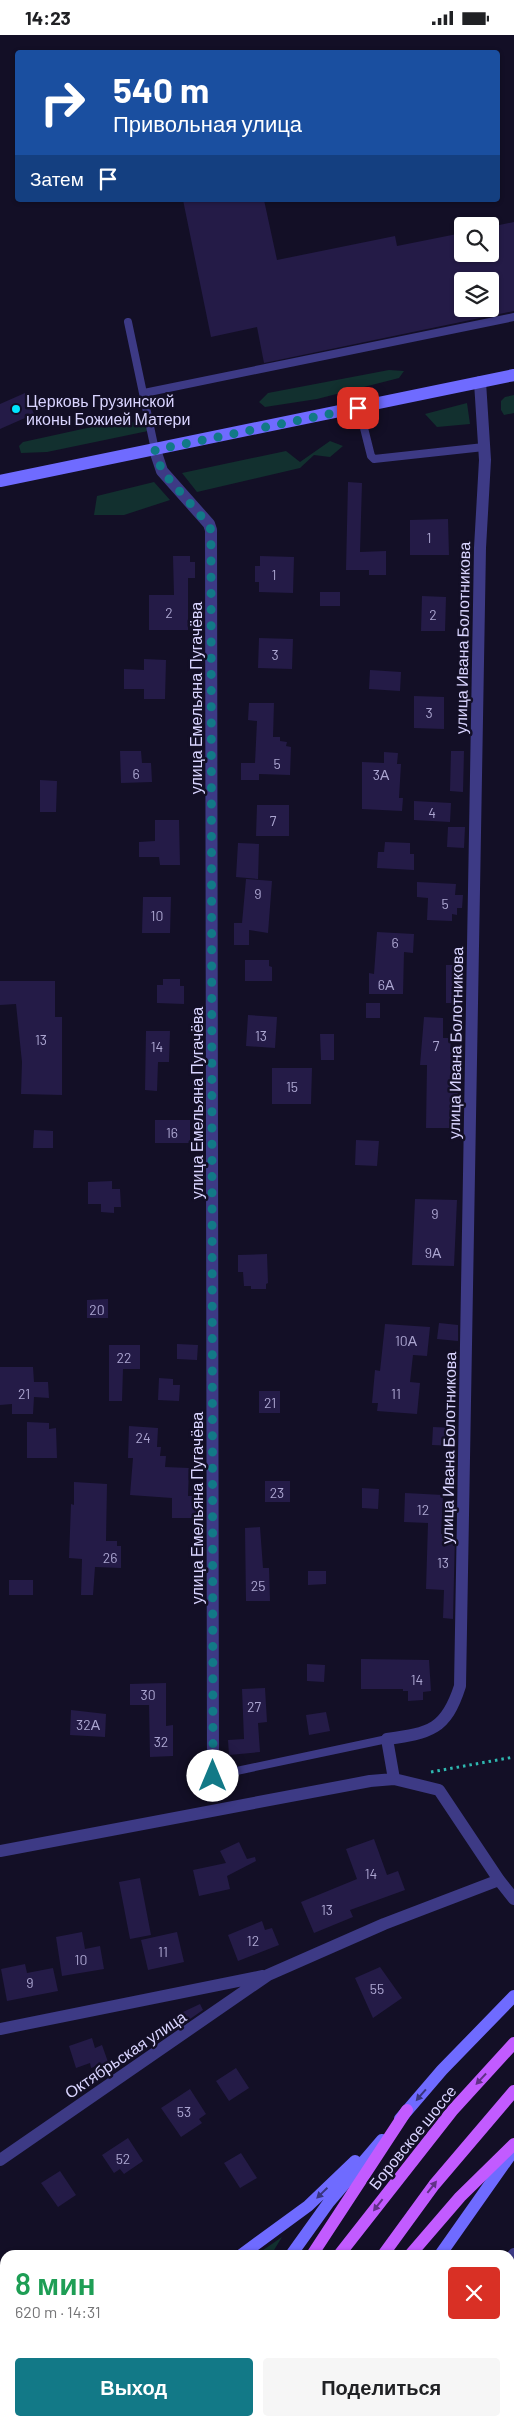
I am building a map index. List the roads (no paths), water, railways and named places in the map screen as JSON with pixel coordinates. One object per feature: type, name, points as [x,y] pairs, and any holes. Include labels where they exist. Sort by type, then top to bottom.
[{"type":"main road","points":[[0,481],[514,375]]},
{"type":"main road","points":[[295,2250],[330,2202],[407,2111],[455,2056],[514,1995]]},
{"type":"main road","name":"Боровское шоссе","points":[[343,2250],[441,2124],[514,2043]]},
{"type":"main road","points":[[387,2250],[434,2185],[514,2091]]},
{"type":"main road","points":[[315,2250],[407,2111]]},
{"type":"main road","name":"Боровское шоссе","points":[[248,2250],[308,2206],[407,2111]]},
{"type":"main road","points":[[414,2250],[460,2197],[514,2144]]},
{"type":"main road","points":[[444,2250],[514,2150]]},
{"type":"street","name":"улица Ивана Болотникова","points":[[387,1739],[428,1731],[447,1717],[460,1686],[480,548],[484,447],[480,383]]},
{"type":"street","name":"улица Емельяна Пугачёва","points":[[155,450],[162,471],[208,524],[211,530],[213,1776]]},
{"type":"street","points":[[387,1739],[394,1779]]},
{"type":"street","points":[[0,1851],[360,1783],[394,1779],[439,1790],[499,1880],[514,1899]]},
{"type":"street","name":"Октябрьская улица","points":[[0,2160],[268,1975],[384,1924],[499,1880]]},
{"type":"street","name":"Октябрьская улица","points":[[0,2029],[268,1975]]},
{"type":"lane","points":[[144,393],[514,317]]},
{"type":"lane","points":[[128,322],[155,450]]},
{"type":"lane","points":[[358,408],[371,456],[374,459],[484,447]]},
{"type":"lane","points":[[213,1776],[387,1739]]},
{"type":"place","name":"Церковь Грузинской иконы Божией Матери","points":[[16,409]]}]
